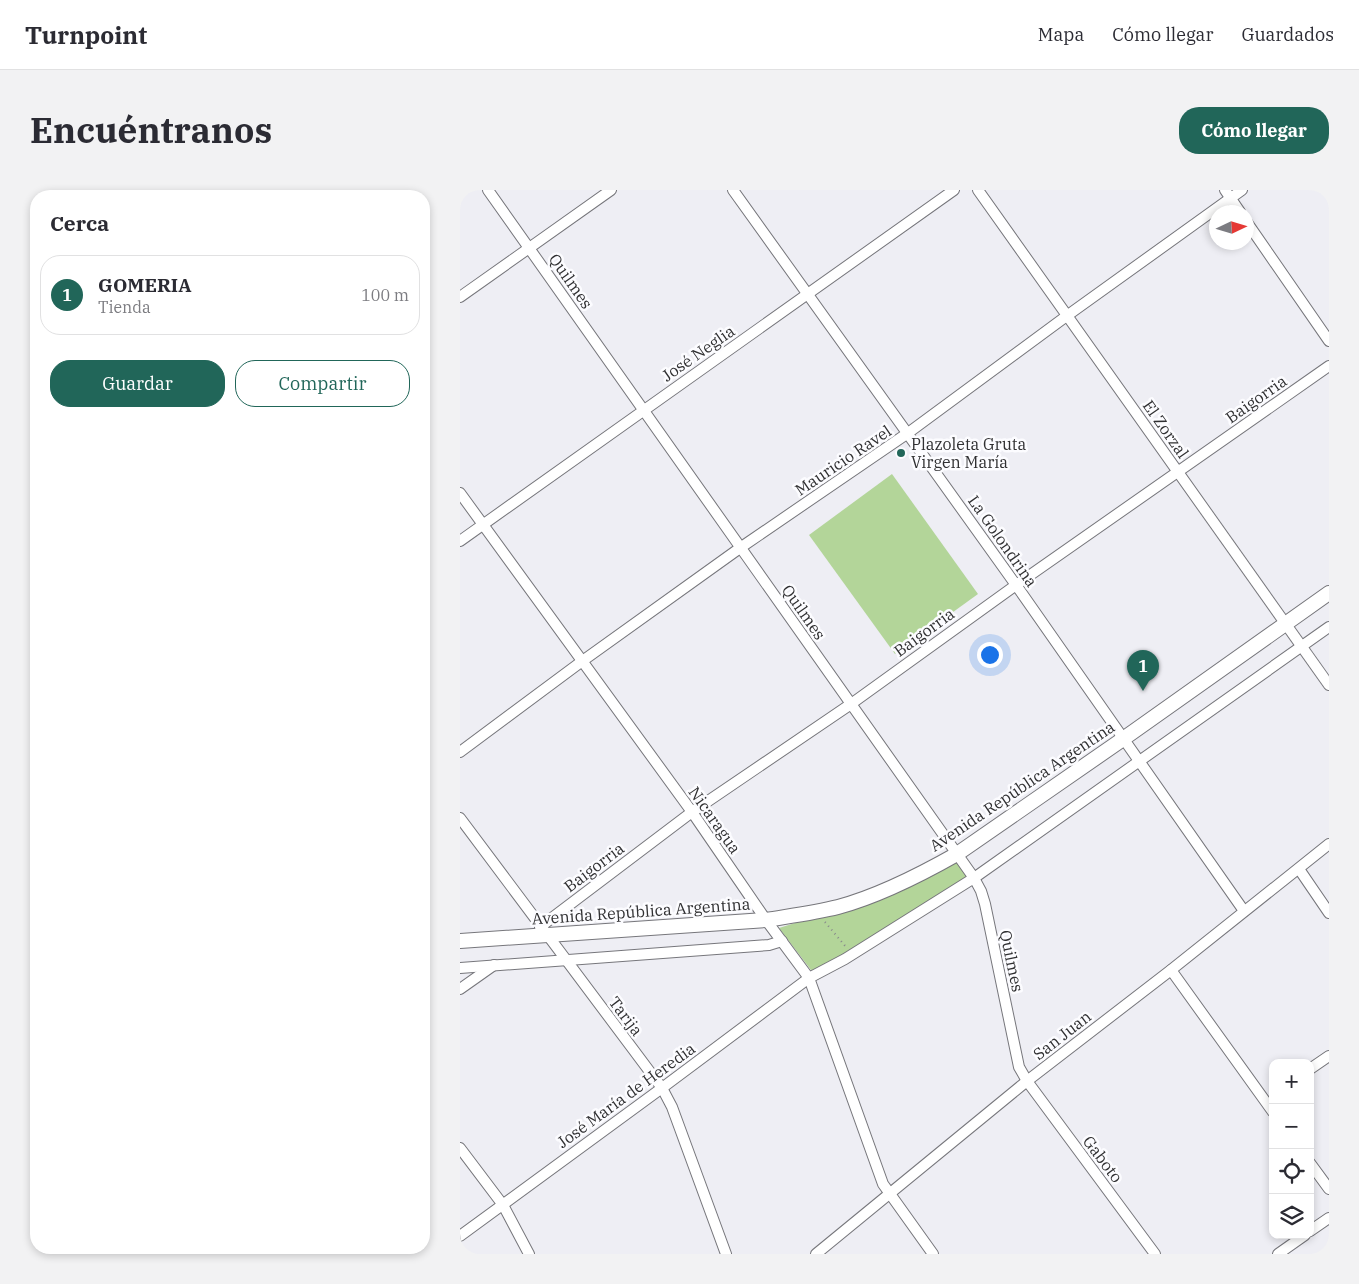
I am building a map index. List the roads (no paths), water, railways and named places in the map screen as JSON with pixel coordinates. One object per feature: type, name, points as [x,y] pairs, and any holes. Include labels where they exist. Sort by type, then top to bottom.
[{"type":"main road","name":"Avenida República Argentina","points":[[460,941],[543,931],[766,920],[839,906],[905,881],[931,870],[958,854],[1329,593]]},
{"type":"street","name":"Quilmes","points":[[488,190],[974,878],[985,904],[1015,1052],[1019,1067],[1027,1081]]},
{"type":"street","points":[[460,297],[611,190]]},
{"type":"street","name":"La Golondrina","points":[[733,190],[1016,585],[1244,912]]},
{"type":"street","name":"José Neglia","points":[[460,541],[954,190]]},
{"type":"street","name":"El Zorzal","points":[[978,190],[1329,685]]},
{"type":"street","name":"Mauricio Ravel","points":[[460,752],[740,548],[908,433],[1228,194],[1242,190]]},
{"type":"street","points":[[1228,194],[1235,205]]},
{"type":"street","points":[[1254,233],[1329,341]]},
{"type":"street","name":"Baigorria","points":[[543,931],[692,812],[850,704],[1016,585],[1329,366]]},
{"type":"street","name":"Nicaragua","points":[[460,493],[581,662],[692,812],[766,920],[810,978],[883,1184],[933,1254]]},
{"type":"street","points":[[810,978],[845,959],[974,878],[1329,627]]},
{"type":"street","name":"Tarija","points":[[460,818],[662,1088],[672,1107],[726,1254]]},
{"type":"street","name":"San Juan","points":[[816,1254],[1027,1081],[1171,970],[1329,844]]},
{"type":"street","points":[[1299,868],[1329,913]]},
{"type":"street","points":[[460,968],[768,945],[782,941]]},
{"type":"street","points":[[460,990],[494,965]]},
{"type":"street","points":[[1171,970],[1269,1098]]},
{"type":"street","name":"José María de Heredia","points":[[460,1236],[810,978]]},
{"type":"street","points":[[1314,1066],[1329,1056]]},
{"type":"street","name":"Gaboto","points":[[1027,1081],[1155,1254]]},
{"type":"street","points":[[460,1148],[503,1205],[528,1254]]},
{"type":"street","points":[[1314,1168],[1329,1189]]},
{"type":"street","points":[[1314,1228],[1329,1218]]},
{"type":"street","points":[[1278,1254],[1299,1239]]},
{"type":"place","name":"Plazoleta Gruta Virgen María","points":[[901,453]]},
{"type":"place","name":"GOMERIA","points":[[1143,691]]}]
